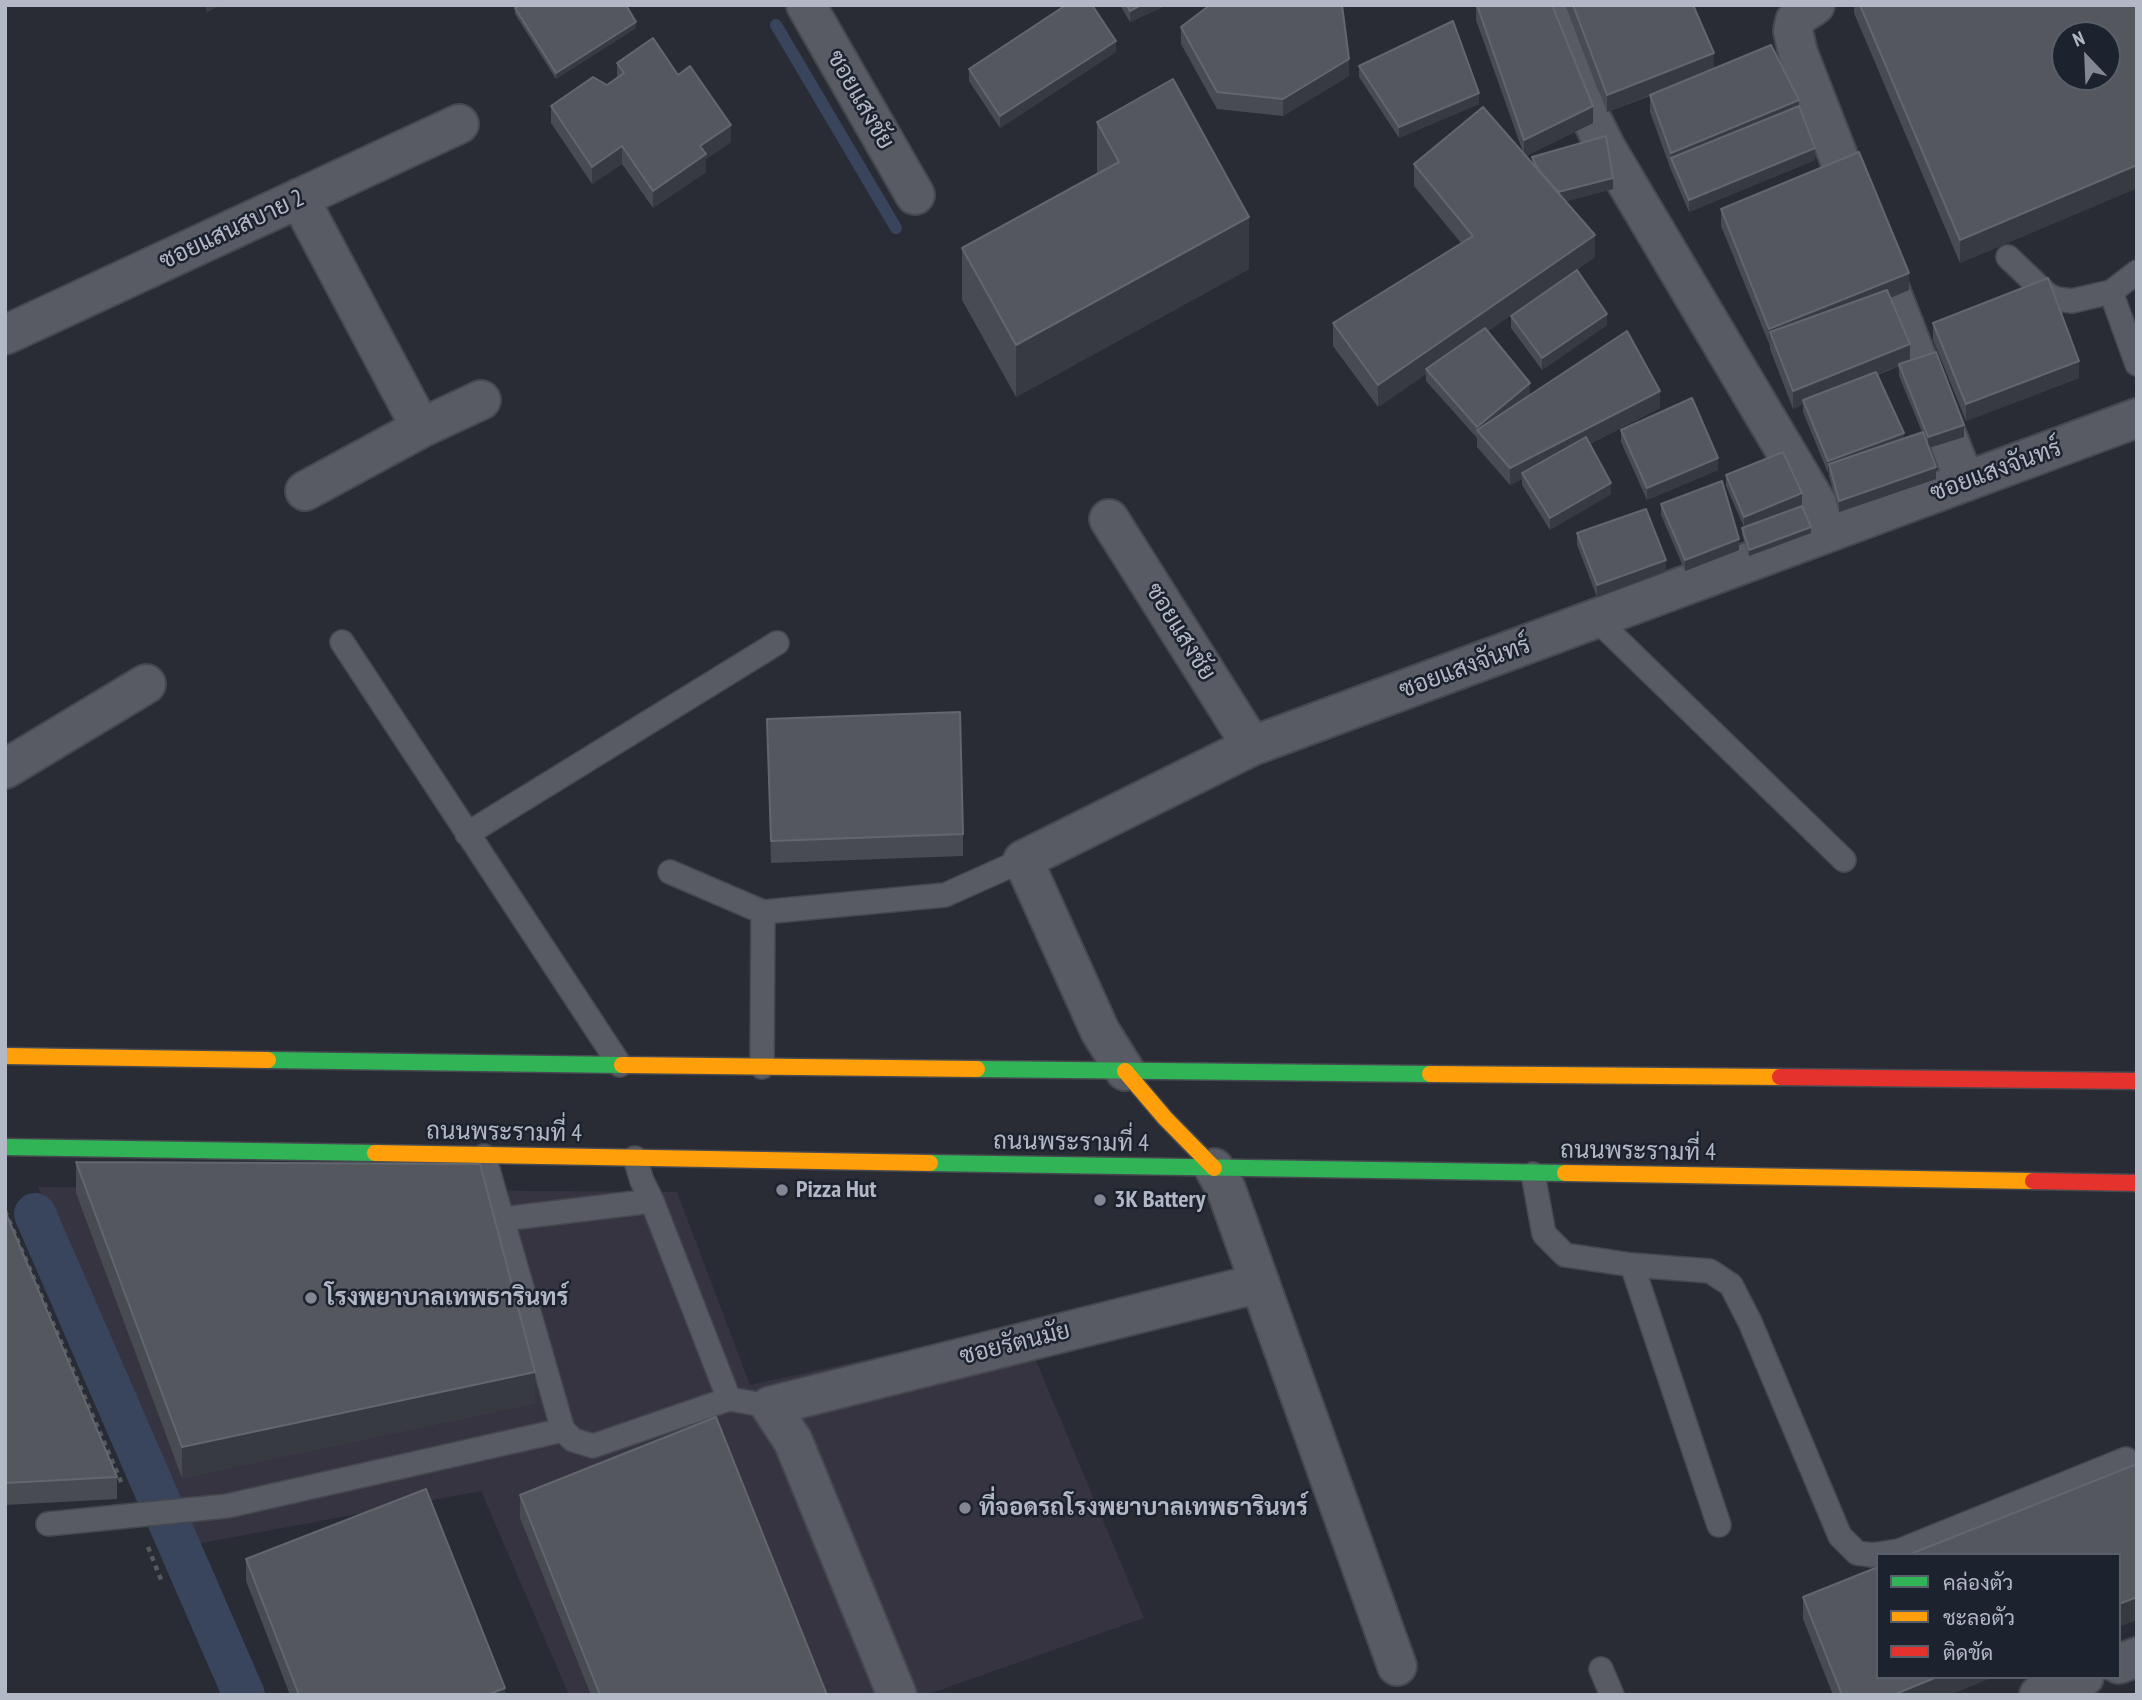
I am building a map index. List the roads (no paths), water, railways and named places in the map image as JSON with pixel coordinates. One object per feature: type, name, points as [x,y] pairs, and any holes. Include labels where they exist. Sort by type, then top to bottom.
[{"type":"main road","points":[[5,1056],[762,1067],[2137,1081]]},
{"type":"main road","points":[[1125,1071],[1165,1118],[1214,1168]]},
{"type":"main road","name":"ถนนพระรามที่ 4","points":[[5,1147],[2137,1183]]},
{"type":"street","name":"ซอยแสงชัย","points":[[806,5],[915,195]]},
{"type":"street","points":[[1545,5],[1580,96],[1606,148],[1833,531]]},
{"type":"street","points":[[1815,5],[1795,21],[1794,40],[1965,482]]},
{"type":"street","name":"ซอยแสนสบาย 2","points":[[5,335],[459,124]]},
{"type":"street","points":[[299,198],[421,428]]},
{"type":"street","points":[[305,491],[421,428],[481,400]]},
{"type":"street","name":"ซอยแสงจันทร์","points":[[1023,860],[1252,746],[2137,418]]},
{"type":"street","name":"ซอยแสงชัย","points":[[1109,519],[1252,746]]},
{"type":"street","points":[[5,769],[146,684]]},
{"type":"street","points":[[1023,860],[1100,1031],[1125,1071]]},
{"type":"street","points":[[1214,1168],[1226,1189],[1397,1666]]},
{"type":"street","name":"ซอยรัตนมัย","points":[[770,1406],[1260,1283]]},
{"type":"street","points":[[770,1406],[793,1441],[897,1695]]},
{"type":"street","points":[[2039,1695],[2079,1679]]},
{"type":"lane","points":[[2008,257],[2048,295],[2072,301],[2111,292],[2137,272]]},
{"type":"lane","points":[[2111,292],[2137,364]]},
{"type":"lane","points":[[1596,619],[1844,860]]},
{"type":"lane","points":[[342,642],[620,1065]]},
{"type":"lane","points":[[467,834],[777,643]]},
{"type":"lane","points":[[670,872],[763,912],[945,895],[1023,860]]},
{"type":"lane","points":[[762,1067],[763,912]]},
{"type":"lane","points":[[484,1156],[489,1181],[503,1219],[563,1430],[573,1440],[593,1446],[729,1399],[770,1406]]},
{"type":"lane","points":[[635,1158],[729,1399]]},
{"type":"lane","points":[[1533,1174],[1544,1234],[1565,1255],[1632,1265],[1710,1271],[1731,1285],[1750,1322],[1840,1536],[1857,1553],[1876,1554]]},
{"type":"lane","points":[[503,1219],[652,1201]]},
{"type":"lane","points":[[1632,1265],[1719,1525]]},
{"type":"lane","points":[[48,1524],[227,1506],[563,1430]]},
{"type":"lane","points":[[1886,1553],[1899,1551],[2126,1459]]},
{"type":"lane","points":[[1601,1669],[1612,1695]]},
{"type":"waterway","points":[[776,25],[896,228]]},
{"type":"waterway","points":[[35,1214],[244,1695]]},
{"type":"place","name":"Pizza Hut","points":[[782,1190]]},
{"type":"place","name":"3K Battery","points":[[1100,1200]]},
{"type":"place","name":"โรงพยาบาลเทพธารินทร์","points":[[311,1298]]},
{"type":"place","name":"ที่จอดรถโรงพยาบาลเทพธารินทร์","points":[[965,1508]]}]
